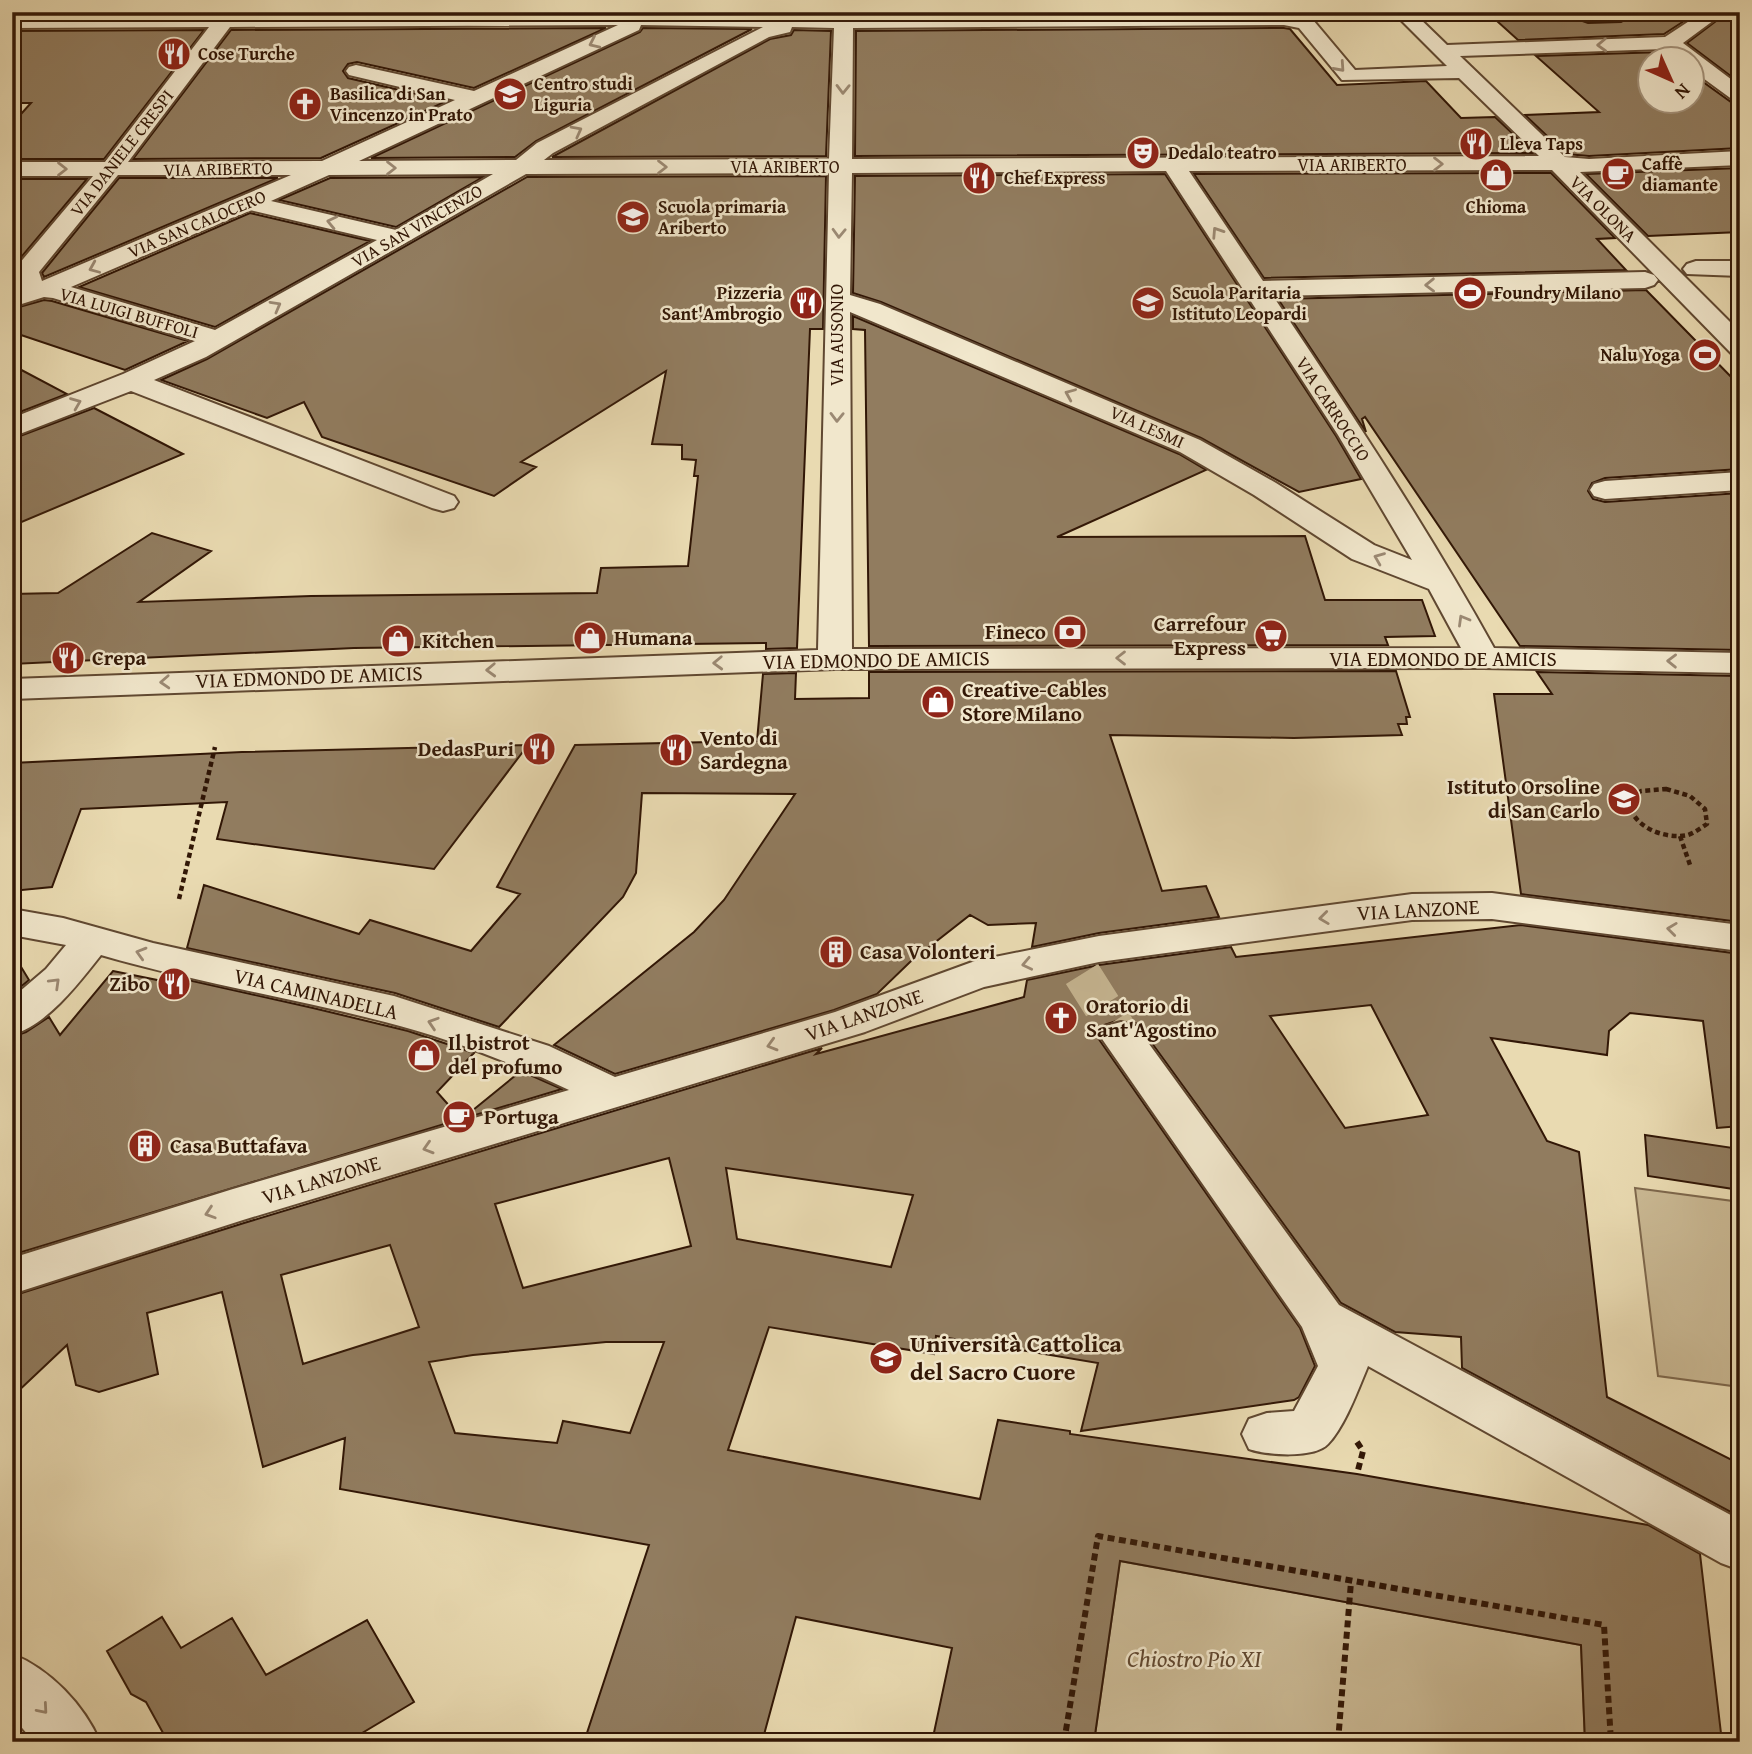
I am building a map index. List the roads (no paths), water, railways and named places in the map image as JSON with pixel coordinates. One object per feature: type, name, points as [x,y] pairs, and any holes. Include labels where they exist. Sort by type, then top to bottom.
[{"type":"street","name":"VIA SAN CALOCERO","points":[[12,299],[65,281],[247,202],[629,27],[688,12]]},
{"type":"street","name":"VIA OLONA","points":[[1402,12],[1558,163],[1740,347]]},
{"type":"street","points":[[1440,51],[1670,43],[1716,12]]},
{"type":"street","points":[[12,22],[228,17],[472,16],[819,22],[844,17],[1290,16],[1306,24],[1349,76],[1464,72]]},
{"type":"street","name":"VIA DANIELE CRESPI","points":[[41,288],[31,287],[26,271],[111,169],[228,17]]},
{"type":"street","name":"VIA AUSONIO","points":[[835,659],[837,299],[844,17]]},
{"type":"street","name":"VIA SAN VINCENZO","points":[[12,428],[131,381],[216,339],[520,168],[545,148],[762,33],[819,22]]},
{"type":"street","points":[[1670,43],[1740,96]]},
{"type":"street","points":[[356,71],[476,97]]},
{"type":"street","name":"VIA ARIBERTO","points":[[12,169],[1558,163],[1599,166],[1740,158]]},
{"type":"street","name":"VIA CARROCCIO","points":[[1174,166],[1352,435],[1442,583],[1483,658]]},
{"type":"street","points":[[247,202],[399,238]]},
{"type":"street","points":[[1696,269],[1740,268]]},
{"type":"street","points":[[1254,289],[1645,280]]},
{"type":"street","name":"VIA LUIGI BUFFOLI","points":[[41,288],[216,339]]},
{"type":"street","name":"VIA LESMI","points":[[837,299],[871,310],[1177,440],[1265,489],[1363,552],[1442,583]]},
{"type":"street","points":[[131,381],[443,502]]},
{"type":"street","points":[[1605,490],[1740,481]]},
{"type":"street","name":"VIA EDMONDO DE AMICIS","points":[[12,689],[835,659],[1483,658],[1740,663]]},
{"type":"street","name":"VIA LANZONE","points":[[12,1276],[610,1092],[850,1022],[975,975],[1076,965],[1291,922],[1412,907],[1492,906],[1740,938]]},
{"type":"street","name":"VIA CAMINADELLA","points":[[12,922],[29,923],[151,956],[394,1010],[534,1056],[610,1092]]},
{"type":"street","points":[[12,1021],[60,979],[92,939]]},
{"type":"street","points":[[1121,1036],[1322,1318],[1343,1366],[1330,1397],[1309,1431],[1267,1434]]},
{"type":"street","points":[[1322,1318],[1740,1547]]},
{"type":"street","points":[[12,1680],[36,1701],[71,1742]]},
{"type":"tunnel","points":[[1082,974],[1121,1036]]},
{"type":"place","name":"Cose Turche","points":[[174,54]]},
{"type":"place","name":"Centro studi Liguria","points":[[510,94]]},
{"type":"place","name":"Basilica di San Vincenzo in Prato","points":[[305,104]]},
{"type":"place","name":"Lleva Taps","points":[[1476,144]]},
{"type":"place","name":"Dedalo teatro","points":[[1143,153]]},
{"type":"place","name":"Caffè diamante","points":[[1618,174]]},
{"type":"place","name":"Chioma","points":[[1496,175]]},
{"type":"place","name":"Chef Express","points":[[979,178]]},
{"type":"place","name":"Scuola primaria Ariberto","points":[[633,217]]},
{"type":"place","name":"Foundry Milano","points":[[1470,293]]},
{"type":"place","name":"Pizzeria Sant'Ambrogio","points":[[806,303]]},
{"type":"place","name":"Scuola Paritaria Istituto Leopardi","points":[[1148,303]]},
{"type":"place","name":"Nalu Yoga","points":[[1705,355]]},
{"type":"place","name":"Fineco","points":[[1070,632]]},
{"type":"place","name":"Carrefour Express","points":[[1271,636]]},
{"type":"place","name":"Humana","points":[[590,638]]},
{"type":"place","name":"Kitchen","points":[[398,641]]},
{"type":"place","name":"Crepa","points":[[68,658]]},
{"type":"place","name":"Creative-Cables Store Milano","points":[[938,702]]},
{"type":"place","name":"DedasPuri","points":[[539,749]]},
{"type":"place","name":"Vento di Sardegna","points":[[676,750]]},
{"type":"place","name":"Istituto Orsoline di San Carlo","points":[[1624,799]]},
{"type":"place","name":"Casa Volonteri","points":[[836,952]]},
{"type":"place","name":"Zibo","points":[[174,984]]},
{"type":"place","name":"Oratorio di Sant'Agostino","points":[[1061,1018]]},
{"type":"place","name":"Il bistrot del profumo","points":[[424,1055]]},
{"type":"place","name":"Portuga","points":[[459,1117]]},
{"type":"place","name":"Casa Buttafava","points":[[145,1146]]},
{"type":"place","name":"Università Cattolica del Sacro Cuore","points":[[886,1358]]},
{"type":"park label","name":"Chiostro Pio XI","points":[[1194,1659]]}]
